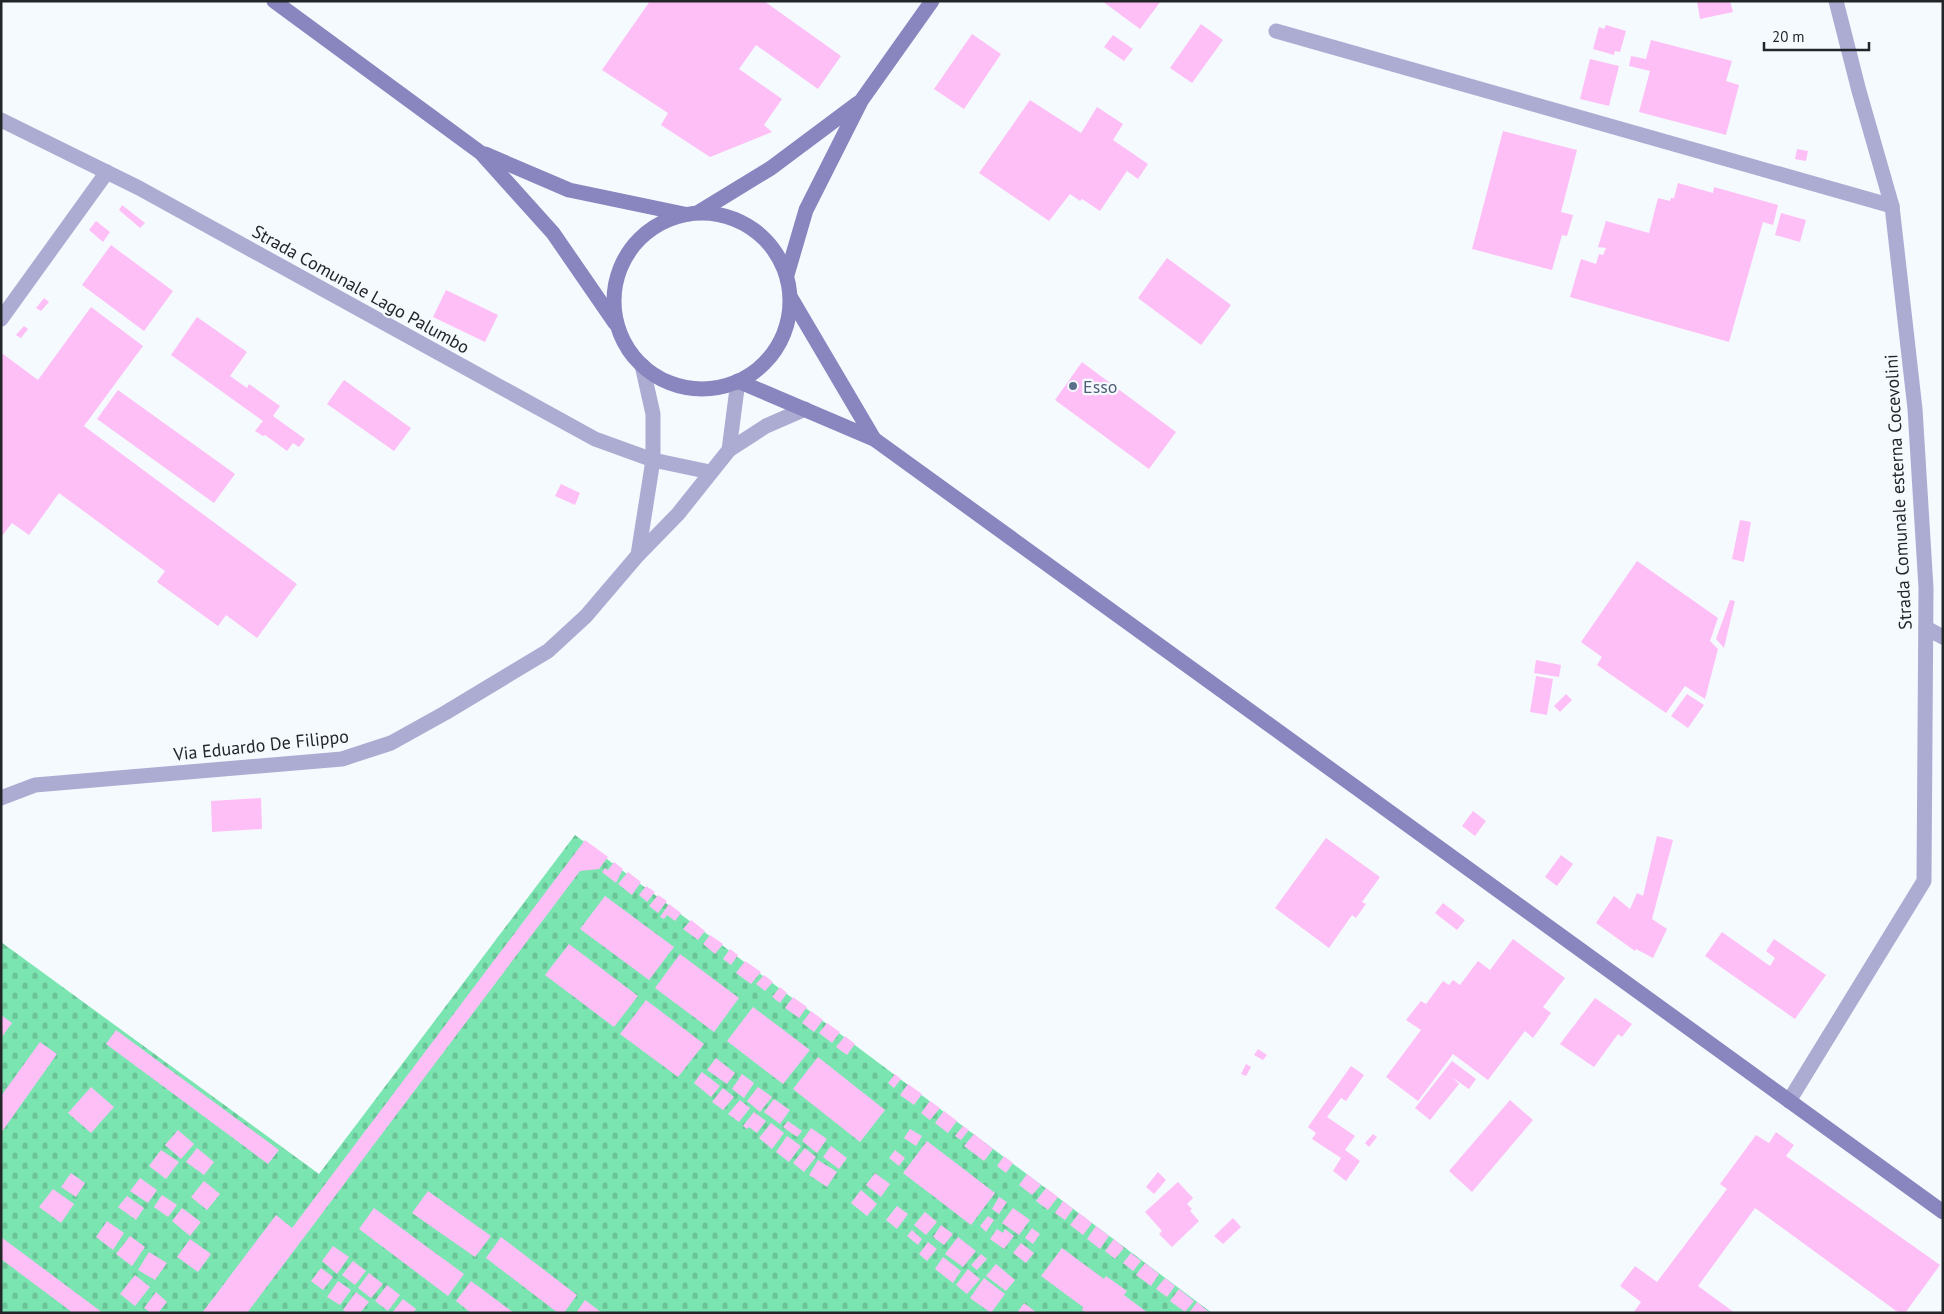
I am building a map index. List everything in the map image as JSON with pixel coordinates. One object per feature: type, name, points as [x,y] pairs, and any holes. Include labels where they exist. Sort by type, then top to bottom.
[{"type":"main road","points":[[274,1],[481,153],[553,233],[618,326],[627,347],[642,365],[661,378],[683,387],[706,389],[728,385],[749,376],[767,361],[780,342],[789,321],[791,298],[787,275],[777,254],[763,236],[744,223],[722,215],[692,213],[569,190],[481,153]]},
{"type":"main road","points":[[787,275],[806,210],[861,101],[932,1]]},
{"type":"main road","points":[[618,326],[614,304],[616,281],[624,259],[638,241],[655,226],[692,213],[771,168],[861,101]]},
{"type":"main road","points":[[791,298],[874,439]]},
{"type":"main road","points":[[738,381],[874,439],[1943,1212]]},
{"type":"street","name":"Strada Comunale esterna Cocevolini","points":[[1789,1101],[1924,881],[1926,588],[1915,409],[1892,206],[1859,91],[1836,1]]},
{"type":"street","points":[[1276,31],[1892,206]]},
{"type":"street","name":"Strada Comunale Lago Palumbo","points":[[1,120],[107,172],[595,439],[653,460],[710,472]]},
{"type":"street","points":[[1,319],[107,172]]},
{"type":"street","points":[[638,555],[653,460],[653,414],[642,365]]},
{"type":"street","points":[[729,450],[738,381]]},
{"type":"street","name":"Via Eduardo De Filippo","points":[[1,798],[36,786],[342,759],[391,743],[548,651],[586,616],[638,555],[678,514],[729,450],[766,426],[805,409]]},
{"type":"street","points":[[1926,628],[1943,637]]},
{"type":"green space","points":[[575,835],[1212,1313],[1,1313],[1,942],[319,1174]]},
{"type":"building","points":[[650,1],[764,1],[841,56],[818,89],[756,45],[739,69],[782,99],[764,125],[772,132],[710,157],[661,125],[668,113],[602,70]]},
{"type":"building","points":[[1102,1],[1161,1],[1140,29]]},
{"type":"building","points":[[1697,1],[1730,1],[1733,12],[1700,19]]},
{"type":"building","points":[[1201,24],[1223,40],[1192,83],[1170,68]]},
{"type":"building","points":[[1606,25],[1626,31],[1620,52],[1615,51],[1614,55],[1593,49],[1599,27],[1604,29]]},
{"type":"building","points":[[972,34],[1001,54],[964,109],[934,89]]},
{"type":"building","points":[[1113,35],[1133,49],[1124,61],[1104,47]]},
{"type":"building","points":[[1651,40],[1732,61],[1726,81],[1739,85],[1726,135],[1639,112],[1650,71],[1629,66],[1631,56],[1646,59]]},
{"type":"building","points":[[1590,59],[1619,66],[1609,106],[1580,99]]},
{"type":"building","points":[[1030,100],[1081,133],[1097,107],[1123,124],[1113,140],[1148,164],[1138,179],[1127,171],[1100,211],[1082,199],[1080,201],[1070,194],[1049,221],[979,173]]},
{"type":"building","points":[[1503,131],[1577,150],[1561,212],[1573,215],[1567,236],[1562,235],[1552,270],[1472,249]]},
{"type":"building","points":[[1797,149],[1808,151],[1806,161],[1795,159]]},
{"type":"building","points":[[1678,183],[1713,193],[1714,187],[1778,205],[1773,225],[1763,222],[1729,342],[1570,297],[1581,259],[1596,264],[1599,254],[1603,255],[1606,248],[1598,247],[1606,221],[1649,233],[1658,198],[1670,201],[1671,198],[1674,198]]},
{"type":"building","points":[[122,205],[145,223],[140,228],[119,210]]},
{"type":"building","points":[[1781,213],[1806,220],[1800,242],[1775,235]]},
{"type":"building","points":[[96,221],[110,232],[103,242],[89,230]]},
{"type":"building","points":[[111,245],[173,291],[144,331],[82,285]]},
{"type":"building","points":[[1167,258],[1231,305],[1201,345],[1138,298]]},
{"type":"building","points":[[446,290],[498,315],[485,342],[433,317]]},
{"type":"building","points":[[44,298],[49,302],[41,311],[36,308]]},
{"type":"building","points":[[91,307],[143,346],[84,426],[297,584],[257,638],[226,615],[218,626],[157,582],[165,571],[59,493],[29,535],[12,523],[1,537],[1,357],[3,354],[38,380]]},
{"type":"building","points":[[197,317],[247,352],[230,376],[247,388],[249,384],[280,406],[273,416],[305,439],[299,447],[293,443],[287,451],[265,435],[263,436],[255,431],[263,421],[171,355]]},
{"type":"building","points":[[24,326],[28,329],[21,338],[16,335]]},
{"type":"building","points":[[1082,362],[1176,432],[1149,469],[1055,400]]},
{"type":"building","points":[[344,380],[411,428],[394,451],[327,404]]},
{"type":"building","points":[[118,390],[235,474],[214,503],[97,419]]},
{"type":"building","points":[[561,484],[580,493],[575,505],[555,496]]},
{"type":"building","points":[[1740,520],[1751,522],[1744,562],[1732,559]]},
{"type":"building","points":[[1637,561],[1718,618],[1710,641],[1718,649],[1705,699],[1685,686],[1666,713],[1597,665],[1602,657],[1581,642]]},
{"type":"building","points":[[1730,600],[1735,601],[1724,648],[1716,639]]},
{"type":"building","points":[[1536,660],[1561,665],[1559,677],[1534,673]]},
{"type":"building","points":[[1536,676],[1553,679],[1547,715],[1530,712]]},
{"type":"building","points":[[1566,694],[1572,700],[1560,712],[1554,706]]},
{"type":"building","points":[[1687,694],[1704,705],[1688,728],[1671,716]]},
{"type":"building","points":[[261,798],[262,829],[212,832],[211,801]]},
{"type":"building","points":[[1473,811],[1486,821],[1475,836],[1462,826]]},
{"type":"building","points":[[1657,836],[1673,840],[1652,919],[1667,929],[1653,958],[1636,949],[1635,951],[1596,923],[1614,896],[1630,909],[1637,893],[1643,896]]},
{"type":"building","points":[[1326,838],[1380,877],[1362,902],[1366,904],[1356,918],[1352,915],[1329,948],[1275,908]]},
{"type":"building","points":[[585,840],[608,857],[599,869],[580,871],[247,1313],[202,1313],[276,1215],[292,1228]]},
{"type":"building","points":[[1561,855],[1573,864],[1557,886],[1545,877]]},
{"type":"building","points":[[614,862],[623,869],[616,883],[602,872],[605,868],[608,870]]},
{"type":"building","points":[[628,872],[641,882],[632,895],[618,884]]},
{"type":"building","points":[[646,886],[655,892],[647,902],[639,895]]},
{"type":"building","points":[[658,895],[667,901],[658,913],[649,906]]},
{"type":"building","points":[[605,896],[674,947],[649,980],[580,929]]},
{"type":"building","points":[[1443,903],[1465,920],[1457,930],[1435,913]]},
{"type":"building","points":[[669,904],[681,913],[675,921],[667,915],[664,919],[660,917]]},
{"type":"building","points":[[691,920],[705,931],[698,940],[683,929]]},
{"type":"building","points":[[1722,932],[1770,966],[1775,958],[1766,951],[1774,939],[1826,975],[1795,1019],[1705,956]]},
{"type":"building","points":[[710,935],[723,944],[715,954],[703,944]]},
{"type":"building","points":[[1513,939],[1565,978],[1543,1007],[1551,1013],[1533,1038],[1525,1031],[1488,1080],[1453,1054],[1418,1101],[1386,1077],[1421,1030],[1406,1020],[1421,1001],[1426,1004],[1443,981],[1449,985],[1453,980],[1460,985],[1478,961],[1490,970]]},
{"type":"building","points":[[569,944],[638,996],[614,1027],[545,975]]},
{"type":"building","points":[[730,949],[738,955],[731,965],[723,959]]},
{"type":"building","points":[[680,954],[739,998],[714,1032],[655,988]]},
{"type":"building","points":[[745,961],[761,972],[751,984],[736,973]]},
{"type":"building","points":[[764,975],[773,982],[765,991],[756,984]]},
{"type":"building","points":[[780,987],[787,993],[780,1003],[772,997]]},
{"type":"building","points":[[793,997],[807,1007],[799,1018],[785,1008]]},
{"type":"building","points":[[1595,998],[1632,1024],[1622,1037],[1618,1034],[1594,1067],[1560,1044]]},
{"type":"building","points":[[646,1000],[704,1044],[678,1077],[620,1034]]},
{"type":"building","points":[[753,1007],[810,1050],[783,1084],[727,1041]]},
{"type":"building","points":[[811,1011],[823,1020],[814,1032],[802,1023]]},
{"type":"building","points":[[1,1015],[12,1023],[1,1038]]},
{"type":"building","points":[[827,1023],[840,1032],[832,1043],[819,1033]]},
{"type":"building","points":[[116,1030],[279,1150],[268,1164],[106,1044]]},
{"type":"building","points":[[845,1036],[855,1044],[847,1055],[836,1047]]},
{"type":"building","points":[[40,1042],[57,1054],[1,1133],[1,1096]]},
{"type":"building","points":[[1258,1049],[1267,1055],[1263,1060],[1254,1055]]},
{"type":"building","points":[[818,1057],[885,1110],[860,1142],[793,1089]]},
{"type":"building","points":[[716,1058],[735,1073],[727,1084],[707,1070]]},
{"type":"building","points":[[1452,1061],[1476,1079],[1469,1089],[1453,1078],[1459,1084],[1430,1120],[1415,1108]]},
{"type":"building","points":[[1246,1064],[1251,1067],[1246,1076],[1241,1074]]},
{"type":"building","points":[[1351,1066],[1364,1075],[1346,1101],[1341,1098],[1327,1117],[1355,1136],[1345,1150],[1360,1161],[1346,1181],[1333,1171],[1341,1158],[1312,1139],[1316,1133],[1308,1127]]},
{"type":"building","points":[[702,1072],[720,1086],[711,1097],[694,1083]]},
{"type":"building","points":[[742,1074],[754,1083],[744,1098],[732,1089]]},
{"type":"building","points":[[895,1074],[901,1079],[894,1088],[888,1083]]},
{"type":"building","points":[[908,1084],[922,1094],[914,1105],[900,1095]]},
{"type":"building","points":[[91,1087],[114,1107],[91,1133],[68,1113]]},
{"type":"building","points":[[758,1087],[772,1097],[760,1112],[747,1101]]},
{"type":"building","points":[[723,1088],[734,1097],[723,1110],[712,1102]]},
{"type":"building","points":[[774,1099],[790,1110],[780,1124],[764,1112]]},
{"type":"building","points":[[740,1100],[750,1108],[739,1122],[728,1114]]},
{"type":"building","points":[[1510,1100],[1533,1120],[1472,1192],[1449,1171]]},
{"type":"building","points":[[930,1101],[940,1108],[930,1120],[921,1113]]},
{"type":"building","points":[[944,1111],[957,1121],[948,1133],[935,1123]]},
{"type":"building","points":[[754,1112],[766,1121],[757,1133],[749,1127],[747,1129],[743,1126]]},
{"type":"building","points":[[788,1121],[802,1131],[797,1137],[783,1127]]},
{"type":"building","points":[[771,1123],[784,1133],[772,1149],[759,1138]]},
{"type":"building","points":[[963,1126],[969,1130],[961,1140],[955,1136]]},
{"type":"building","points":[[811,1128],[827,1139],[817,1153],[802,1141]]},
{"type":"building","points":[[910,1129],[922,1136],[916,1146],[904,1138]]},
{"type":"building","points":[[178,1130],[194,1144],[181,1159],[165,1145]]},
{"type":"building","points":[[1776,1132],[1794,1145],[1786,1156],[1940,1265],[1905,1313],[1899,1313],[1755,1208],[1698,1286],[1735,1313],[1633,1313],[1641,1302],[1620,1286],[1635,1266],[1657,1282],[1727,1189],[1720,1184],[1756,1135],[1769,1143]]},
{"type":"building","points":[[974,1134],[993,1149],[984,1161],[964,1146]]},
{"type":"building","points":[[1373,1134],[1377,1137],[1369,1147],[1365,1143]]},
{"type":"building","points":[[787,1136],[801,1146],[789,1162],[776,1152]]},
{"type":"building","points":[[927,1141],[995,1193],[971,1225],[903,1173]]},
{"type":"building","points":[[831,1146],[847,1158],[839,1169],[823,1157]]},
{"type":"building","points":[[197,1148],[214,1162],[204,1175],[186,1162]]},
{"type":"building","points":[[805,1148],[816,1157],[804,1172],[793,1163]]},
{"type":"building","points":[[161,1150],[179,1162],[166,1179],[149,1166]]},
{"type":"building","points":[[895,1150],[905,1158],[899,1166],[889,1158]]},
{"type":"building","points":[[1004,1156],[1013,1163],[1006,1173],[997,1166]]},
{"type":"building","points":[[818,1160],[837,1172],[827,1187],[809,1175]]},
{"type":"building","points":[[1158,1172],[1166,1180],[1154,1194],[1146,1187]]},
{"type":"building","points":[[71,1173],[85,1183],[76,1197],[61,1187]]},
{"type":"building","points":[[875,1173],[890,1184],[881,1197],[866,1185]]},
{"type":"building","points":[[1027,1174],[1041,1185],[1032,1195],[1019,1185]]},
{"type":"building","points":[[140,1178],[157,1190],[148,1203],[130,1191]]},
{"type":"building","points":[[204,1181],[220,1194],[207,1210],[191,1197]]},
{"type":"building","points":[[1178,1182],[1193,1198],[1187,1204],[1192,1209],[1190,1211],[1199,1221],[1172,1247],[1159,1234],[1162,1231],[1145,1212]]},
{"type":"building","points":[[1046,1188],[1058,1197],[1048,1210],[1036,1201]]},
{"type":"building","points":[[53,1189],[74,1204],[61,1223],[39,1207]]},
{"type":"building","points":[[861,1190],[877,1204],[867,1216],[851,1203]]},
{"type":"building","points":[[428,1191],[491,1236],[475,1257],[412,1213]]},
{"type":"building","points":[[162,1195],[177,1205],[168,1217],[154,1207]]},
{"type":"building","points":[[127,1196],[144,1208],[136,1220],[118,1207]]},
{"type":"building","points":[[999,1197],[1007,1202],[999,1214],[992,1209]]},
{"type":"building","points":[[1063,1201],[1073,1209],[1065,1220],[1055,1213]]},
{"type":"building","points":[[897,1206],[908,1214],[897,1229],[886,1220]]},
{"type":"building","points":[[182,1208],[201,1222],[190,1236],[172,1221]]},
{"type":"building","points":[[374,1208],[464,1274],[448,1296],[359,1229]]},
{"type":"building","points":[[1013,1208],[1030,1220],[1019,1235],[1002,1223]]},
{"type":"building","points":[[925,1212],[937,1222],[926,1235],[914,1225]]},
{"type":"building","points":[[1079,1213],[1092,1223],[1083,1235],[1070,1225]]},
{"type":"building","points":[[988,1216],[994,1220],[986,1232],[980,1226]]},
{"type":"building","points":[[1233,1218],[1241,1227],[1223,1244],[1214,1236]]},
{"type":"building","points":[[107,1221],[124,1233],[113,1250],[96,1237]]},
{"type":"building","points":[[941,1225],[953,1234],[944,1245],[933,1237]]},
{"type":"building","points":[[1096,1226],[1109,1236],[1100,1249],[1087,1239]]},
{"type":"building","points":[[1032,1228],[1040,1234],[1033,1244],[1025,1238]]},
{"type":"building","points":[[997,1229],[1003,1233],[1005,1229],[1014,1236],[1004,1249],[990,1239]]},
{"type":"building","points":[[912,1230],[922,1239],[918,1245],[907,1236]]},
{"type":"building","points":[[130,1236],[145,1247],[132,1266],[116,1254]]},
{"type":"building","points":[[1,1237],[103,1313],[73,1313],[1,1259]]},
{"type":"building","points":[[501,1237],[577,1295],[564,1313],[558,1313],[486,1258]]},
{"type":"building","points":[[958,1237],[976,1251],[963,1267],[945,1254]]},
{"type":"building","points":[[190,1239],[211,1254],[198,1272],[177,1257]]},
{"type":"building","points":[[1114,1239],[1124,1248],[1115,1259],[1105,1251]]},
{"type":"building","points":[[928,1242],[937,1249],[927,1261],[919,1254]]},
{"type":"building","points":[[1021,1243],[1034,1253],[1026,1263],[1013,1253]]},
{"type":"building","points":[[333,1246],[349,1257],[337,1274],[322,1261]]},
{"type":"building","points":[[1062,1248],[1104,1279],[1106,1276],[1127,1291],[1124,1295],[1148,1313],[1086,1313],[1082,1310],[1083,1307],[1041,1276]]},
{"type":"building","points":[[149,1252],[167,1263],[155,1280],[138,1270]]},
{"type":"building","points":[[1131,1253],[1141,1261],[1133,1271],[1123,1263]]},
{"type":"building","points":[[981,1254],[987,1259],[977,1270],[971,1265]]},
{"type":"building","points":[[943,1257],[961,1271],[953,1283],[935,1269]]},
{"type":"building","points":[[353,1261],[366,1271],[355,1285],[342,1275]]},
{"type":"building","points":[[1145,1263],[1159,1274],[1151,1286],[1136,1275]]},
{"type":"building","points":[[996,1264],[1015,1280],[1006,1291],[986,1276]]},
{"type":"building","points":[[321,1268],[333,1277],[323,1290],[311,1281]]},
{"type":"building","points":[[968,1269],[980,1279],[967,1294],[956,1285]]},
{"type":"building","points":[[369,1273],[383,1284],[371,1298],[358,1288]]},
{"type":"building","points":[[135,1275],[150,1287],[135,1306],[120,1294]]},
{"type":"building","points":[[984,1278],[1005,1294],[991,1313],[970,1298]]},
{"type":"building","points":[[1165,1278],[1175,1286],[1167,1297],[1156,1289]]},
{"type":"building","points":[[338,1281],[351,1290],[340,1305],[327,1297]]},
{"type":"building","points":[[471,1281],[514,1313],[471,1313],[456,1301]]},
{"type":"building","points":[[387,1285],[400,1295],[388,1311],[375,1301]]},
{"type":"building","points":[[1179,1289],[1194,1301],[1185,1312],[1170,1301]]},
{"type":"building","points":[[156,1292],[167,1302],[158,1313],[151,1313],[144,1308]]},
{"type":"building","points":[[356,1292],[369,1302],[360,1313],[347,1313],[343,1310]]},
{"type":"building","points":[[403,1299],[416,1309],[413,1313],[392,1313]]},
{"type":"building","points":[[585,1300],[602,1313],[576,1313]]},
{"type":"building","points":[[1197,1302],[1210,1313],[1189,1313]]},
{"type":"building","points":[[1024,1303],[1037,1313],[1017,1313]]},
{"type":"place","name":"Esso","points":[[1073,386]]}]
